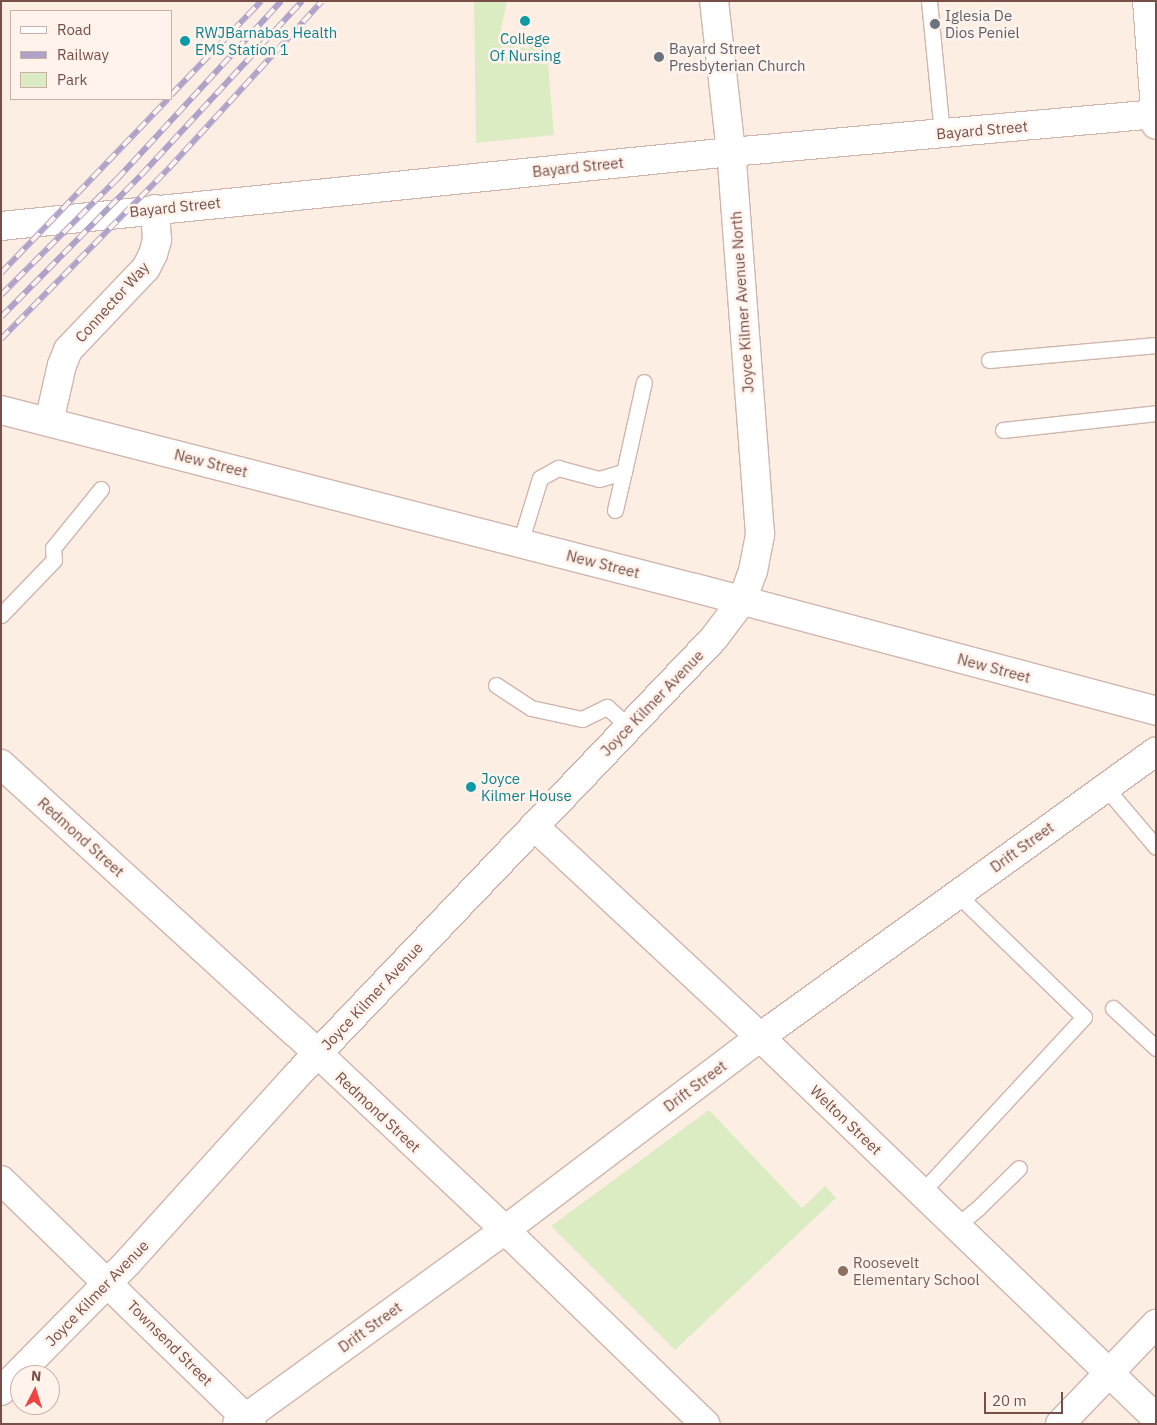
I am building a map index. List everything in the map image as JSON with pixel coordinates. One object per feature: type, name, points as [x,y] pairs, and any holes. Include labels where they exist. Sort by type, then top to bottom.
[{"type":"street","name":"Joyce Kilmer Avenue North","points":[[714,1],[731,152],[760,534],[753,571],[742,601]]},
{"type":"street","points":[[1146,1],[1156,125]]},
{"type":"street","name":"Bayard Street","points":[[1,226],[731,152],[1155,114]]},
{"type":"street","name":"Connector Way","points":[[49,422],[62,365],[68,350],[146,268],[157,240],[155,209]]},
{"type":"street","name":"New Street","points":[[1,410],[742,601],[1156,712]]},
{"type":"street","name":"Joyce Kilmer Avenue","points":[[1,1391],[108,1282],[318,1054],[714,638],[742,601]]},
{"type":"street","name":"Drift Street","points":[[245,1422],[505,1230],[760,1036],[1156,751]]},
{"type":"street","name":"Redmond Street","points":[[1,764],[318,1054],[505,1230],[705,1424]]},
{"type":"street","name":"Welton Street","points":[[534,826],[760,1036],[1156,1418]]},
{"type":"street","name":"Townsend Street","points":[[1,1180],[108,1282],[245,1422]]},
{"type":"street","points":[[1060,1424],[1156,1324]]},
{"type":"lane","points":[[930,1],[942,133]]},
{"type":"lane","points":[[989,360],[1156,345]]},
{"type":"lane","points":[[615,510],[644,382]]},
{"type":"lane","points":[[1003,430],[1156,413]]},
{"type":"lane","points":[[520,543],[540,478],[558,468],[599,479],[624,472]]},
{"type":"lane","points":[[1,615],[54,560],[54,548],[101,489]]},
{"type":"lane","points":[[496,685],[530,708],[582,719],[607,707],[629,727]]},
{"type":"lane","points":[[1106,788],[1156,847]]},
{"type":"lane","points":[[921,1193],[1084,1016],[957,894]]},
{"type":"lane","points":[[1113,1008],[1156,1048]]},
{"type":"lane","points":[[956,1226],[978,1208],[1019,1168]]},
{"type":"green space","points":[[474,1],[507,1],[498,43],[529,49],[533,42],[546,42],[554,135],[476,143]]},
{"type":"green space","points":[[709,1110],[802,1208],[825,1186],[836,1198],[675,1350],[551,1226]]},
{"type":"railway","points":[[172,94],[261,1]]},
{"type":"railway","points":[[1,295],[117,179],[281,1]]},
{"type":"railway","points":[[1,317],[141,175],[302,1]]},
{"type":"railway","points":[[1,339],[169,168],[322,1]]},
{"type":"railway","points":[[1,273],[167,100]]},
{"type":"place","name":"College Of Nursing","points":[[525,21]]},
{"type":"place","name":"Iglesia De Dios Peniel","points":[[935,24]]},
{"type":"place","name":"RWJBarnabas Health EMS Station 1","points":[[185,41]]},
{"type":"place","name":"Bayard Street Presbyterian Church","points":[[659,57]]},
{"type":"place","name":"Joyce Kilmer House","points":[[471,787]]},
{"type":"place","name":"Roosevelt Elementary School","points":[[843,1271]]}]
